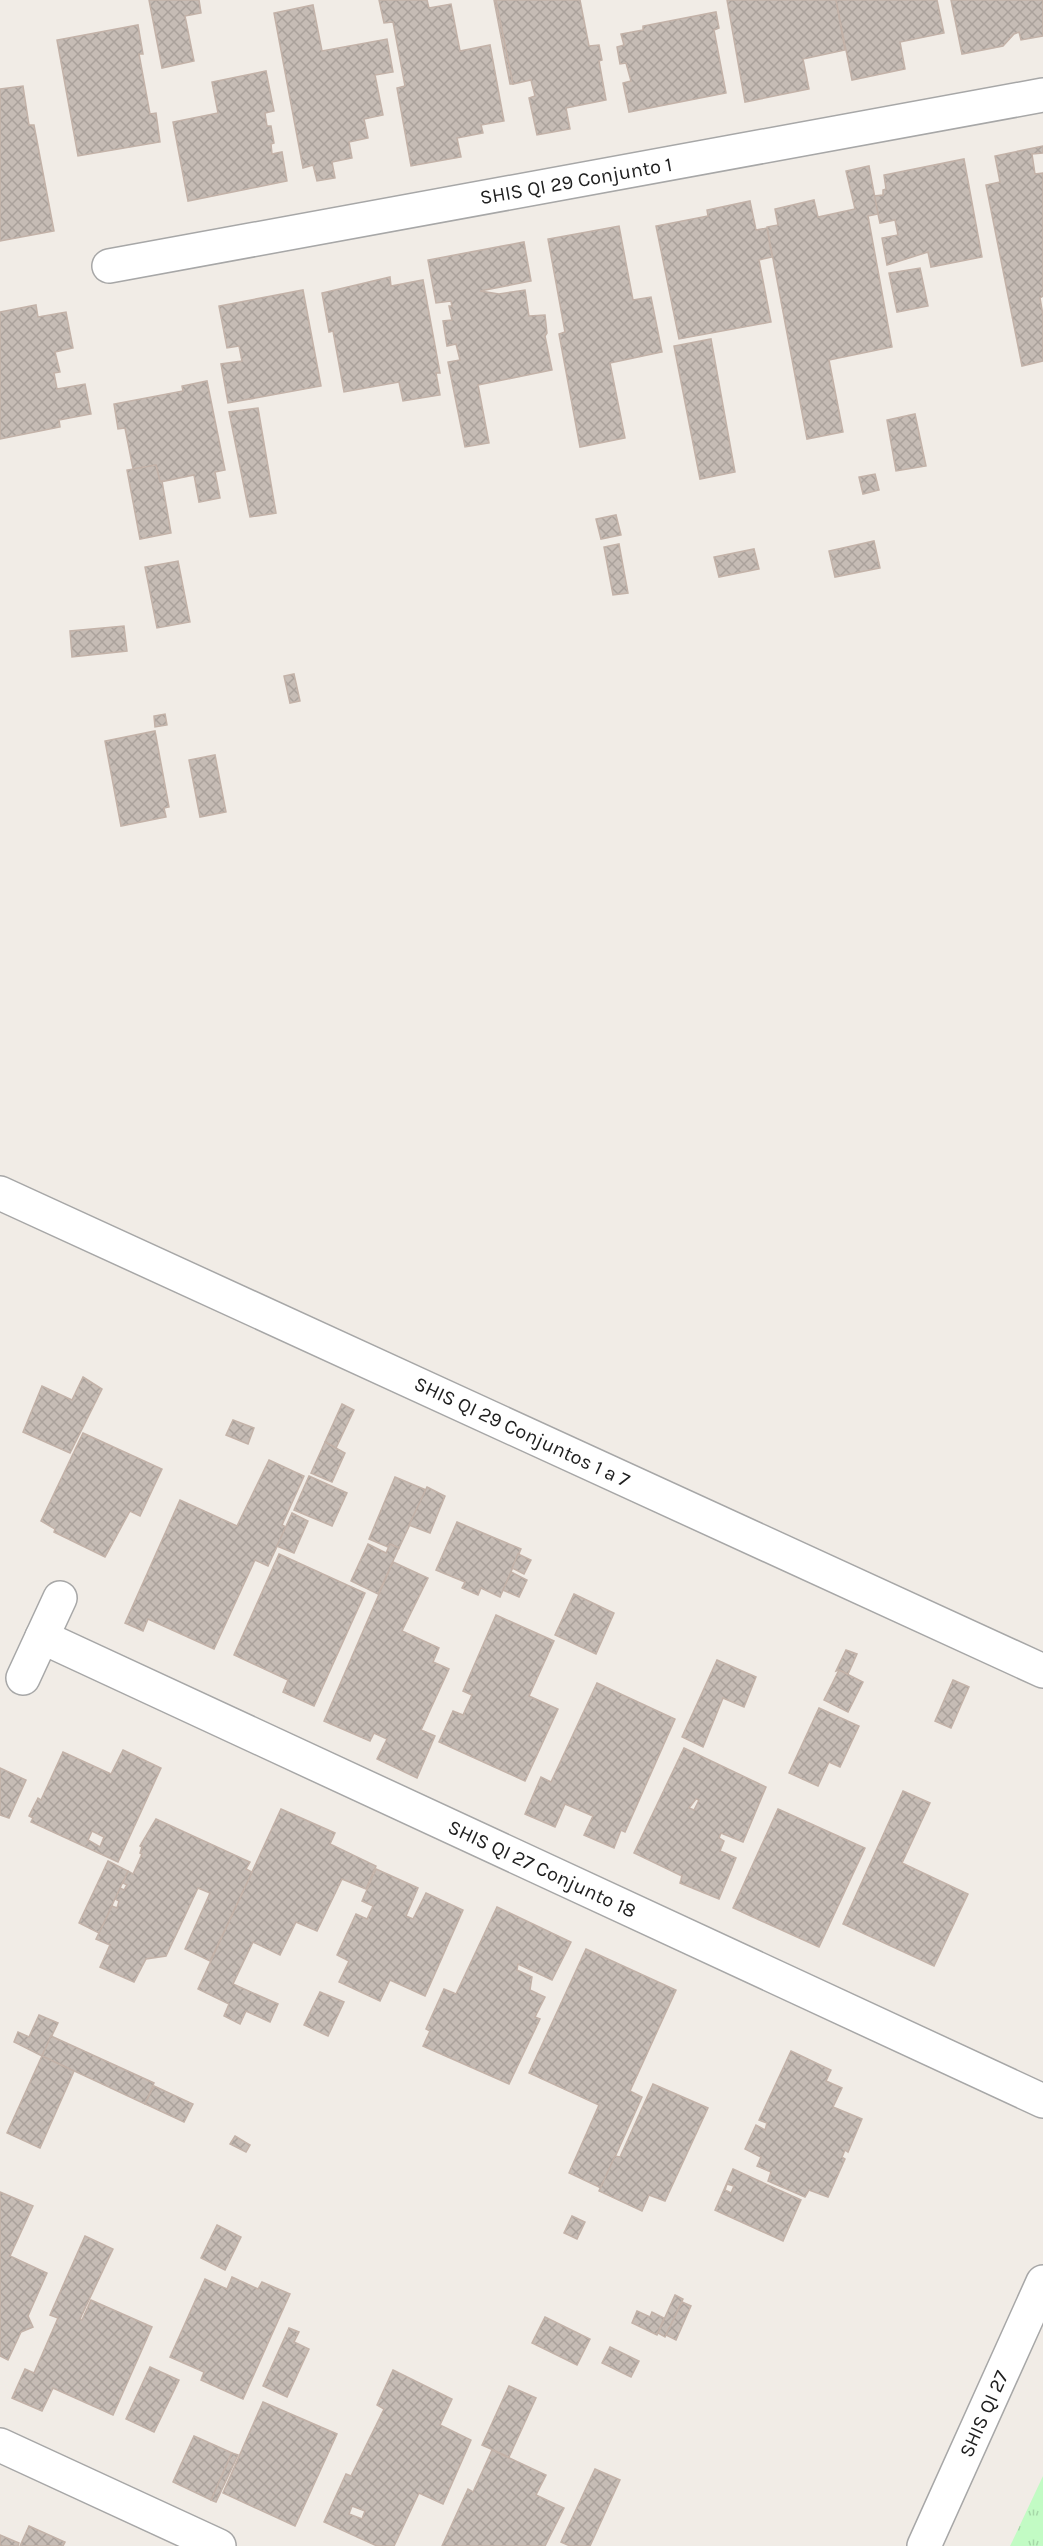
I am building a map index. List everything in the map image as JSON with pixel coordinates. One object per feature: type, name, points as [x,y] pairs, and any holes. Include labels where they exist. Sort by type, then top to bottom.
[{"type":"street","name":"SHIS QI 29 Conjunto 1","points":[[109,266],[1043,95]]},
{"type":"street","name":"SHIS QI 29 Conjuntos 1 a 7","points":[[0,1193],[1043,1671]]},
{"type":"street","points":[[23,1677],[60,1598]]},
{"type":"street","name":"SHIS QI 27 Conjunto 18","points":[[42,1637],[1043,2101]]},
{"type":"street","name":"SHIS QI 27","points":[[924,2546],[1043,2282]]},
{"type":"street","points":[[0,2445],[219,2546]]},
{"type":"green space","points":[[1043,2476],[1043,2546],[1010,2546],[1012,2542]]},
{"type":"building","points":[[149,0],[199,0],[201,13],[185,16],[194,61],[162,68]]},
{"type":"building","points":[[379,0],[427,0],[429,8],[451,4],[460,51],[490,45],[504,121],[481,125],[483,133],[457,138],[461,157],[411,166],[397,88],[405,86],[393,22],[384,23]]},
{"type":"building","points":[[494,0],[496,0],[513,84],[510,84]]},
{"type":"building","points":[[496,0],[580,0],[589,46],[599,45],[602,60],[599,61],[606,100],[566,108],[570,129],[537,135],[529,98],[535,96],[531,80],[513,84]]},
{"type":"building","points":[[727,0],[836,0],[845,50],[803,59],[809,89],[745,102]]},
{"type":"building","points":[[836,0],[937,0],[944,33],[900,42],[905,69],[852,80]]},
{"type":"building","points":[[951,0],[1043,0],[1043,36],[1021,40],[1019,32],[1003,46],[962,54]]},
{"type":"building","points":[[313,5],[322,51],[387,39],[393,72],[375,75],[383,115],[364,119],[368,138],[349,142],[352,158],[332,162],[335,178],[317,181],[313,165],[303,168],[274,13]]},
{"type":"building","points":[[716,12],[719,28],[714,30],[726,93],[629,112],[623,83],[631,81],[626,63],[620,64],[617,47],[624,45],[621,34],[643,30],[643,26]]},
{"type":"building","points":[[138,25],[143,54],[139,54],[150,114],[156,113],[160,142],[78,156],[57,40]]},
{"type":"building","points":[[266,71],[274,111],[265,113],[267,126],[271,126],[274,143],[271,144],[272,154],[282,152],[287,181],[188,201],[173,122],[218,113],[212,82]]},
{"type":"building","points":[[23,86],[29,125],[34,125],[54,231],[0,241],[0,89]]},
{"type":"building","points":[[1043,146],[1043,153],[1032,154],[1035,174],[1043,173],[1043,296],[1040,298],[1043,315],[1043,361],[1022,366],[986,185],[1000,182],[995,156]]},
{"type":"building","points":[[964,159],[982,257],[931,267],[928,252],[887,265],[882,238],[898,235],[895,220],[880,223],[874,196],[883,195],[883,190],[886,189],[884,175]]},
{"type":"building","points":[[869,166],[878,214],[868,216],[892,347],[829,360],[843,432],[807,439],[767,227],[778,225],[775,209],[814,200],[818,217],[855,209],[846,171]]},
{"type":"building","points":[[750,201],[756,230],[767,228],[772,257],[759,260],[771,322],[679,339],[656,226],[708,216],[707,210]]},
{"type":"building","points":[[619,226],[633,300],[651,297],[662,352],[610,363],[625,438],[580,447],[559,334],[565,332],[548,239]]},
{"type":"building","points":[[524,242],[531,281],[480,291],[499,294],[525,290],[529,316],[545,315],[547,333],[545,336],[552,370],[478,385],[489,443],[465,447],[448,362],[460,360],[456,344],[447,346],[443,321],[452,320],[449,306],[452,306],[451,301],[436,303],[428,260]]},
{"type":"building","points":[[920,268],[928,306],[897,312],[889,273]]},
{"type":"building","points":[[390,277],[391,286],[423,280],[440,373],[436,373],[440,395],[403,401],[399,382],[344,392],[333,331],[329,332],[322,293]]},
{"type":"building","points":[[303,290],[321,386],[228,403],[221,364],[242,361],[239,346],[227,348],[219,306]]},
{"type":"building","points":[[36,305],[38,317],[66,312],[73,348],[55,352],[60,372],[54,373],[57,389],[85,384],[91,414],[59,420],[60,427],[0,439],[0,312]]},
{"type":"building","points":[[711,339],[735,472],[700,479],[674,346]]},
{"type":"building","points":[[207,381],[225,470],[215,472],[220,498],[199,502],[194,475],[160,482],[156,465],[133,469],[125,428],[118,429],[114,404],[183,391],[182,386]]},
{"type":"building","points":[[258,408],[276,513],[250,517],[229,412]]},
{"type":"building","points":[[915,414],[926,466],[896,471],[887,420]]},
{"type":"building","points":[[156,465],[160,482],[162,481],[171,533],[140,539],[127,470]]},
{"type":"building","points":[[875,474],[879,490],[863,494],[859,477]]},
{"type":"building","points":[[616,515],[621,535],[601,539],[596,519]]},
{"type":"building","points":[[874,541],[880,568],[835,577],[829,551]]},
{"type":"building","points":[[619,544],[628,593],[613,595],[604,547]]},
{"type":"building","points":[[754,549],[759,569],[719,577],[714,557]]},
{"type":"building","points":[[178,561],[190,622],[157,628],[145,567]]},
{"type":"building","points":[[124,626],[127,651],[72,657],[70,631]]},
{"type":"building","points":[[294,674],[300,701],[290,703],[284,676]]},
{"type":"building","points":[[165,714],[167,725],[155,727],[154,716]]},
{"type":"building","points":[[155,731],[169,807],[164,808],[166,817],[121,826],[105,741]]},
{"type":"building","points":[[215,755],[226,812],[200,817],[189,760]]},
{"type":"building","points":[[83,1377],[102,1389],[70,1453],[23,1432],[42,1386],[72,1400]]},
{"type":"building","points":[[342,1404],[354,1410],[336,1448],[325,1442]]},
{"type":"building","points":[[233,1420],[254,1428],[248,1444],[226,1435]]},
{"type":"building","points":[[83,1433],[162,1469],[140,1516],[130,1511],[105,1557],[54,1532],[55,1529],[41,1521]]},
{"type":"building","points":[[325,1442],[345,1453],[332,1482],[311,1473]]},
{"type":"building","points":[[269,1460],[304,1476],[282,1525],[286,1527],[268,1566],[255,1560],[214,1649],[148,1619],[143,1631],[125,1623],[180,1500],[237,1526]]},
{"type":"building","points":[[309,1476],[347,1493],[332,1526],[294,1510]]},
{"type":"building","points":[[395,1477],[426,1490],[399,1548],[390,1544],[388,1547],[369,1539]]},
{"type":"building","points":[[427,1487],[445,1496],[430,1533],[409,1525]]},
{"type":"building","points":[[292,1513],[308,1521],[294,1553],[277,1546]]},
{"type":"building","points":[[457,1522],[521,1549],[500,1597],[481,1588],[478,1595],[462,1588],[465,1582],[436,1570]]},
{"type":"building","points":[[368,1544],[386,1553],[390,1544],[399,1548],[378,1594],[351,1581]]},
{"type":"building","points":[[279,1554],[365,1593],[314,1706],[283,1692],[288,1680],[234,1655]]},
{"type":"building","points":[[518,1554],[531,1560],[524,1574],[512,1568]]},
{"type":"building","points":[[393,1562],[428,1578],[402,1631],[439,1648],[433,1662],[449,1669],[421,1730],[435,1736],[417,1778],[377,1759],[387,1739],[374,1733],[370,1741],[324,1721]]},
{"type":"building","points":[[511,1572],[527,1580],[519,1597],[503,1590]]},
{"type":"building","points":[[574,1594],[614,1613],[596,1654],[555,1635]]},
{"type":"building","points":[[496,1615],[554,1641],[529,1696],[558,1709],[525,1781],[439,1742],[453,1711],[463,1715],[472,1695],[463,1691]]},
{"type":"building","points":[[846,1650],[857,1654],[848,1674],[836,1671]]},
{"type":"building","points":[[717,1660],[756,1677],[744,1707],[723,1698],[703,1747],[682,1737]]},
{"type":"building","points":[[839,1670],[863,1682],[848,1712],[824,1700]]},
{"type":"building","points":[[953,1680],[969,1687],[951,1728],[935,1721]]},
{"type":"building","points":[[597,1683],[675,1719],[625,1832],[621,1830],[614,1848],[584,1835],[593,1816],[565,1804],[555,1827],[525,1814],[541,1777],[551,1782]]},
{"type":"building","points":[[819,1708],[859,1726],[840,1767],[829,1762],[818,1786],[789,1773]]},
{"type":"building","points":[[684,1748],[766,1787],[743,1842],[721,1833],[719,1838],[724,1841],[720,1851],[736,1858],[719,1899],[680,1883],[682,1876],[634,1853]],"holes":[[[696,1799],[699,1800],[694,1810],[689,1808]]]},
{"type":"building","points":[[123,1750],[161,1768],[118,1862],[31,1822],[33,1818],[29,1816],[38,1798],[41,1800],[63,1752],[111,1774]],"holes":[[[92,1831],[104,1837],[100,1847],[88,1840]]]},
{"type":"building","points":[[0,1768],[26,1780],[9,1818],[0,1815]]},
{"type":"building","points":[[903,1791],[930,1803],[902,1863],[968,1894],[934,1966],[843,1924]]},
{"type":"building","points":[[281,1809],[335,1833],[330,1844],[376,1866],[366,1889],[342,1879],[317,1931],[296,1922],[280,1955],[253,1942],[233,1984],[278,2004],[270,2022],[246,2011],[240,2024],[224,2016],[229,2004],[198,1989]]},
{"type":"building","points":[[778,1809],[865,1848],[819,1947],[733,1908]]},
{"type":"building","points":[[156,1819],[250,1862],[246,1869],[252,1872],[210,1961],[185,1949],[210,1893],[198,1888],[166,1956],[146,1959],[134,1982],[100,1967],[110,1945],[96,1939],[112,1906],[117,1908],[119,1901],[115,1899],[120,1888],[124,1890],[127,1885],[123,1883],[128,1871],[133,1874],[142,1854],[140,1846]]},
{"type":"building","points":[[108,1861],[128,1871],[99,1933],[79,1923]]},
{"type":"building","points":[[376,1869],[418,1888],[406,1916],[413,1919],[426,1893],[463,1910],[425,1996],[390,1980],[380,2001],[339,1982],[349,1961],[337,1955],[356,1914],[367,1919],[373,1906],[362,1901]]},
{"type":"building","points":[[497,1907],[571,1942],[552,1980],[518,1964],[517,1970],[532,1977],[530,1990],[545,1997],[535,2017],[540,2019],[509,2084],[423,2046],[430,2031],[426,2029],[444,1989],[456,1994]]},
{"type":"building","points":[[586,1949],[676,1990],[630,2091],[642,2097],[601,2188],[569,2173],[599,2105],[529,2073]]},
{"type":"building","points":[[320,1992],[344,2002],[328,2036],[304,2025]]},
{"type":"building","points":[[39,2015],[58,2023],[42,2056],[14,2042],[18,2032],[29,2037]]},
{"type":"building","points":[[51,2036],[154,2083],[145,2104],[42,2056]]},
{"type":"building","points":[[791,2051],[831,2070],[826,2081],[842,2088],[833,2107],[862,2119],[848,2152],[845,2150],[842,2157],[845,2159],[828,2197],[809,2190],[805,2197],[768,2181],[771,2172],[757,2166],[761,2157],[745,2149],[756,2125],[765,2130],[767,2123],[759,2120]]},
{"type":"building","points":[[42,2056],[74,2071],[40,2148],[7,2133]]},
{"type":"building","points":[[653,2084],[708,2108],[665,2201],[649,2195],[642,2211],[599,2191],[615,2156],[620,2157]]},
{"type":"building","points":[[154,2086],[193,2104],[184,2122],[145,2104]]},
{"type":"building","points":[[235,2136],[250,2145],[246,2152],[230,2144]]},
{"type":"building","points":[[733,2169],[801,2200],[783,2241],[715,2210]],"holes":[[[727,2184],[734,2186],[731,2193],[725,2190]]]},
{"type":"building","points":[[0,2192],[33,2206],[10,2256],[47,2273],[28,2316],[33,2327],[21,2332],[8,2360],[0,2356]]},
{"type":"building","points":[[572,2216],[585,2222],[577,2239],[564,2233]]},
{"type":"building","points":[[217,2225],[241,2237],[225,2270],[201,2258]]},
{"type":"building","points":[[85,2236],[113,2249],[80,2319],[82,2320],[91,2300],[152,2327],[113,2415],[53,2388],[42,2411],[12,2398],[25,2369],[34,2373],[58,2318],[50,2315]]},
{"type":"building","points":[[232,2277],[258,2289],[262,2282],[290,2294],[243,2399],[201,2380],[204,2372],[170,2357],[205,2279],[227,2289]]},
{"type":"building","points":[[675,2295],[683,2299],[665,2337],[658,2333]]},
{"type":"building","points":[[682,2302],[691,2306],[676,2340],[666,2335]]},
{"type":"building","points":[[637,2311],[650,2317],[652,2312],[664,2318],[657,2335],[632,2323]]},
{"type":"building","points":[[545,2317],[590,2339],[577,2365],[532,2343]]},
{"type":"building","points":[[289,2328],[299,2332],[294,2342],[309,2349],[287,2397],[263,2386]]},
{"type":"building","points":[[610,2347],[639,2361],[631,2377],[602,2363]]},
{"type":"building","points":[[150,2367],[179,2380],[154,2432],[126,2419]]},
{"type":"building","points":[[393,2370],[452,2399],[440,2425],[471,2440],[443,2504],[419,2493],[394,2546],[377,2546],[324,2522],[346,2474],[351,2476],[384,2409],[377,2405]],"holes":[[[352,2506],[365,2511],[362,2519],[349,2514]]]},
{"type":"building","points":[[509,2386],[536,2398],[509,2457],[482,2445]]},
{"type":"building","points":[[263,2402],[337,2434],[295,2526],[223,2493]]},
{"type":"building","points":[[194,2436],[232,2453],[211,2500],[173,2482]]},
{"type":"building","points":[[492,2450],[546,2475],[536,2495],[564,2508],[545,2546],[442,2546],[468,2489],[473,2492]]},
{"type":"building","points":[[232,2453],[238,2455],[216,2502],[211,2500]]},
{"type":"building","points":[[595,2469],[620,2480],[590,2546],[570,2546],[561,2542]]},
{"type":"building","points":[[29,2526],[65,2542],[63,2546],[20,2546]]},
{"type":"building","points":[[0,2535],[19,2543],[18,2546],[0,2546]]}]
